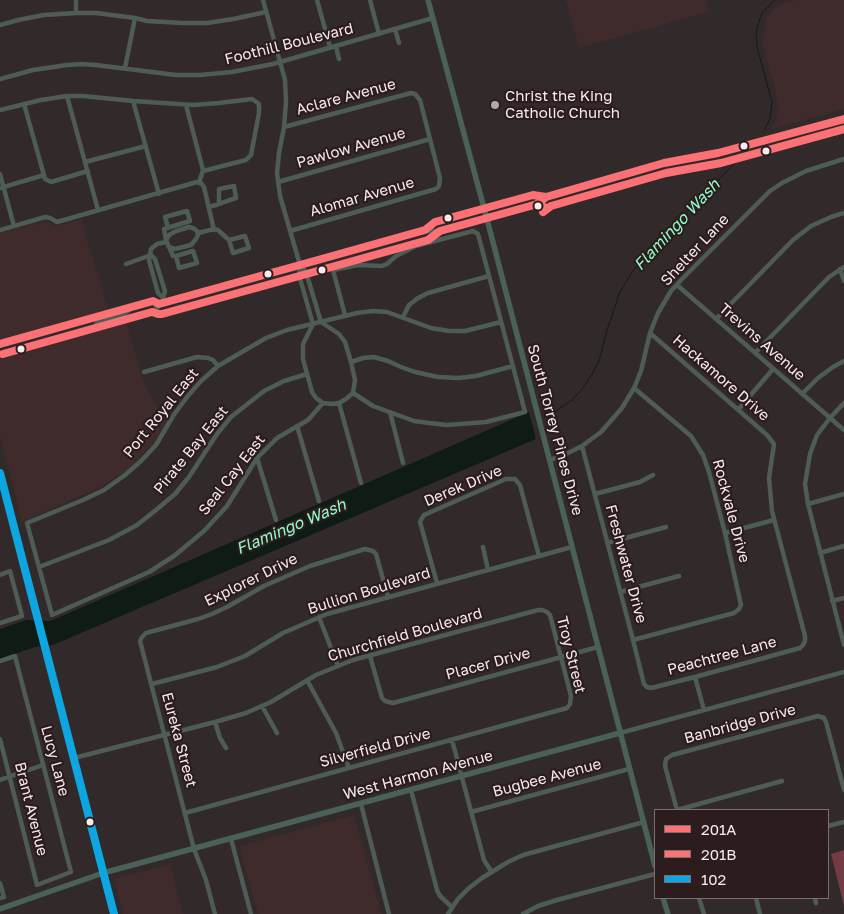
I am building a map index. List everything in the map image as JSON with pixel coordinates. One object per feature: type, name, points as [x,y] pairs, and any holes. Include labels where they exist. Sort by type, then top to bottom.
[{"type":"main road","name":"South Torrey Pines Drive","points":[[428,0],[654,862]]},
{"type":"main road","points":[[425,230],[438,232],[535,204],[546,197],[664,163],[748,146],[844,119]]},
{"type":"main road","points":[[0,344],[153,301],[162,302],[300,266],[425,230],[435,222],[484,208],[533,195],[546,197]]},
{"type":"main road","points":[[0,354],[156,311],[162,302]]},
{"type":"main road","points":[[95,328],[98,322],[122,315],[132,307]]},
{"type":"main road","points":[[0,473],[114,914]]},
{"type":"main road","name":"West Harmon Avenue","points":[[0,909],[104,873],[620,733]]},
{"type":"main road","points":[[664,899],[668,914]]},
{"type":"street","points":[[76,0],[76,13]]},
{"type":"street","points":[[263,0],[285,80],[284,127],[277,173],[280,196],[300,266],[300,275],[317,323],[339,334],[345,342],[355,380],[353,393],[339,403],[323,403],[312,392],[303,359],[303,344],[317,323],[306,272],[300,266]]},
{"type":"street","points":[[317,0],[330,47]]},
{"type":"street","points":[[370,0],[379,34]]},
{"type":"street","points":[[0,25],[44,15],[76,13],[96,13],[182,23],[207,23],[233,20],[266,12]]},
{"type":"street","points":[[125,68],[135,18]]},
{"type":"street","name":"Foothill Boulevard","points":[[0,78],[33,70],[67,65],[96,65],[188,75],[247,70],[433,18]]},
{"type":"street","points":[[395,29],[399,43]]},
{"type":"street","points":[[336,46],[339,59]]},
{"type":"street","name":"Aclare Avenue","points":[[284,127],[411,93],[415,94],[420,100],[430,139]]},
{"type":"street","points":[[67,96],[98,210]]},
{"type":"street","points":[[0,110],[67,96],[186,104],[252,99],[259,104],[251,155],[246,160],[203,171]]},
{"type":"street","points":[[133,101],[159,194]]},
{"type":"street","points":[[24,104],[45,179],[51,182],[88,171]]},
{"type":"street","points":[[186,104],[203,171],[199,183]]},
{"type":"street","name":"Pawlow Avenue","points":[[278,182],[430,139]]},
{"type":"street","name":"Alomar Avenue","points":[[290,231],[436,189],[439,186],[440,178],[430,139]]},
{"type":"street","points":[[85,162],[146,146]]},
{"type":"street","name":"Shelter Lane","points":[[550,460],[582,446],[601,432],[615,417],[634,388],[641,371],[650,333],[658,313],[672,291],[753,207],[782,183],[806,171],[844,159]]},
{"type":"street","points":[[0,174],[14,226]]},
{"type":"street","points":[[2,187],[44,175]]},
{"type":"street","points":[[0,230],[45,217],[57,222],[199,183]]},
{"type":"street","points":[[199,183],[204,187],[214,230]]},
{"type":"street","points":[[209,207],[219,204],[236,198],[234,186],[219,190],[219,204]]},
{"type":"street","points":[[168,228],[164,218],[187,211],[190,221],[168,228],[164,229],[167,243],[173,256],[176,256],[179,268],[197,263],[193,251],[176,256]]},
{"type":"street","points":[[716,319],[793,240],[811,226],[844,213]]},
{"type":"street","points":[[167,243],[169,235],[189,227],[197,231],[198,234]]},
{"type":"street","points":[[198,234],[218,230],[229,240],[233,253],[248,248],[245,236],[229,240]]},
{"type":"street","points":[[345,315],[333,270],[358,265],[372,264],[382,266],[396,256],[416,246],[473,231],[478,234],[524,412],[486,422],[447,425],[414,421],[373,406],[353,393]]},
{"type":"street","points":[[162,302],[149,260],[151,249],[157,244],[167,243],[175,249],[191,245],[198,234]]},
{"type":"street","points":[[126,264],[151,255]]},
{"type":"street","points":[[755,353],[829,277],[842,268],[844,281]]},
{"type":"street","points":[[403,317],[409,305],[428,293],[489,276]]},
{"type":"street","name":"Trevins Avenue","points":[[677,285],[844,430]]},
{"type":"street","name":"Port Royal East","points":[[39,567],[27,523],[84,500],[104,490],[126,475],[156,445],[173,416],[201,381],[218,366],[266,338],[287,330],[356,312],[387,312],[431,328],[449,331],[465,331],[501,322]]},
{"type":"street","name":"Hackamore Drive","points":[[650,333],[767,435],[774,444],[769,484],[774,520]]},
{"type":"street","points":[[144,372],[197,357],[213,360],[218,366]]},
{"type":"street","points":[[351,362],[374,357],[415,372],[438,377],[459,378],[476,376],[513,366]]},
{"type":"street","points":[[802,394],[818,378],[844,361]]},
{"type":"street","points":[[738,410],[773,369]]},
{"type":"street","name":"Pirate Bay East","points":[[39,567],[109,540],[143,520],[175,494],[231,417],[264,391],[284,381],[307,374]]},
{"type":"street","name":"Rockvale Drive","points":[[633,640],[734,613],[740,609],[741,605],[725,533],[706,463],[698,446],[686,431],[634,388]]},
{"type":"street","name":"Seal Cay East","points":[[39,567],[52,615],[149,572],[174,556],[204,531],[227,506],[258,458],[277,438],[308,420],[323,403]]},
{"type":"street","points":[[339,403],[362,483]]},
{"type":"street","points":[[844,404],[817,435],[810,454],[805,484],[808,504],[844,645]]},
{"type":"street","points":[[390,412],[404,463]]},
{"type":"street","points":[[297,426],[319,502]]},
{"type":"street","name":"Freshwater Drive","points":[[582,446],[644,684],[647,686]]},
{"type":"street","points":[[258,458],[276,520]]},
{"type":"street","points":[[595,494],[640,482],[653,475]]},
{"type":"street","name":"Derek Drive","points":[[436,583],[420,522],[424,515],[506,479],[515,479],[520,485],[539,556]]},
{"type":"street","points":[[808,504],[844,494]]},
{"type":"street","points":[[725,533],[774,520]]},
{"type":"street","name":"Peachtree Lane","points":[[647,686],[651,688],[695,677],[800,648],[803,645],[805,636],[774,520]]},
{"type":"street","points":[[607,543],[666,527]]},
{"type":"street","points":[[820,552],[844,546]]},
{"type":"street","points":[[483,547],[488,570]]},
{"type":"street","name":"Bullion Boulevard","points":[[152,684],[216,667],[238,659],[283,633],[319,617],[436,583],[572,547]]},
{"type":"street","name":"Explorer Drive","points":[[142,637],[146,633],[227,608],[264,586],[310,566],[365,550],[373,551],[376,554],[388,597]]},
{"type":"street","points":[[0,575],[10,571],[22,616],[0,623]]},
{"type":"street","points":[[620,592],[679,576]]},
{"type":"street","points":[[832,601],[844,598]]},
{"type":"street","name":"Churchfield Boulevard","points":[[74,758],[246,713],[307,680],[338,666],[370,656],[538,610],[547,612]]},
{"type":"street","name":"Troy Street","points":[[547,612],[550,615],[571,696],[570,704]]},
{"type":"street","points":[[319,617],[338,666]]},
{"type":"street","name":"Eureka Street","points":[[142,637],[140,641],[194,849],[206,880],[215,914]]},
{"type":"street","name":"Placer Drive","points":[[370,656],[382,698],[393,703],[598,647]]},
{"type":"street","name":"Lucy Lane","points":[[0,661],[15,656],[71,872],[37,885]]},
{"type":"street","name":"West Harmon Avenue","points":[[620,733],[844,672]]},
{"type":"street","points":[[695,677],[704,710]]},
{"type":"street","points":[[307,680],[336,733],[349,768]]},
{"type":"street","name":"Silverfield Drive","points":[[185,813],[562,710],[570,704]]},
{"type":"street","points":[[262,706],[277,733]]},
{"type":"street","name":"Banbridge Drive","points":[[677,809],[665,766],[666,759],[672,755],[818,716],[822,716],[826,722],[844,790]]},
{"type":"street","points":[[215,722],[220,738],[226,748]]},
{"type":"street","name":"Brant Avenue","points":[[0,739],[37,885]]},
{"type":"street","points":[[452,740],[484,860],[490,872]]},
{"type":"street","points":[[0,780],[43,765]]},
{"type":"street","name":"Bugbee Avenue","points":[[471,812],[630,769]]},
{"type":"street","points":[[681,809],[782,782]]},
{"type":"street","points":[[411,790],[437,890],[440,896],[452,907]]},
{"type":"street","points":[[361,804],[389,914]]},
{"type":"street","points":[[448,914],[469,888],[490,872],[508,862],[523,855],[644,822]]},
{"type":"street","points":[[829,826],[844,822]]},
{"type":"street","points":[[231,839],[251,914]]},
{"type":"street","points":[[524,914],[538,906],[556,900],[654,874]]},
{"type":"street","points":[[0,882],[2,897]]},
{"type":"street","points":[[699,899],[704,914]]},
{"type":"street","points":[[756,899],[760,914]]},
{"type":"shaded area","points":[[566,0],[705,0],[708,12],[579,48]]},
{"type":"shaded area","points":[[795,0],[844,0],[844,109],[771,129],[777,119],[778,105],[762,43],[767,17],[780,4]]},
{"type":"shaded area","points":[[81,219],[108,310],[0,340],[0,233],[47,221],[56,226]]},
{"type":"shaded area","points":[[126,323],[145,386],[157,408],[170,415],[155,441],[128,469],[101,487],[22,522],[0,435],[0,357]]},
{"type":"shaded area","points":[[354,815],[381,914],[258,914],[239,846]]},
{"type":"shaded area","points":[[844,850],[844,906],[831,854]]},
{"type":"shaded area","points":[[170,864],[183,914],[123,914],[114,879]]},
{"type":"water","name":"Flamingo Wash","points":[[529,412],[536,439],[53,645],[35,647],[0,659],[0,629],[26,620],[53,620]]},
{"type":"waterway","name":"Flamingo Wash","points":[[765,129],[770,119],[772,102],[757,47],[756,32],[762,13],[775,0]]},
{"type":"waterway","name":"Flamingo Wash","points":[[547,417],[572,400],[591,376],[599,361],[620,292],[632,272],[651,248],[738,160]]},
{"type":"transit line","name":"201A","points":[[537,204],[546,197],[664,163],[718,153],[844,119]]},
{"type":"transit line","name":"201B","points":[[543,212],[551,206],[666,173],[721,163],[844,129]]},
{"type":"transit line","name":"201A","points":[[0,344],[153,301],[159,304],[300,265],[425,230],[435,222],[533,195],[546,197]]},
{"type":"transit line","name":"201B","points":[[3,354],[152,312],[162,314],[428,240],[440,231],[534,205],[544,207]]},
{"type":"transit line","name":"102","points":[[0,473],[114,914]]},
{"type":"place","name":"Christ the King Catholic Church","points":[[495,105]]}]
